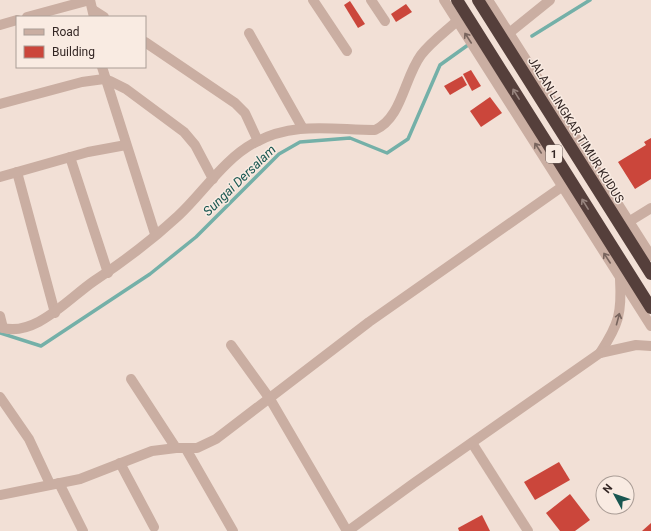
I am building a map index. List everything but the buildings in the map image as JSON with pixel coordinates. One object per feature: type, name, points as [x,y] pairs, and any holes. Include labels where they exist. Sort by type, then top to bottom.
[{"type":"highway","name":"1","points":[[457,0],[651,308]]},
{"type":"highway","name":"JALAN LINGKAR TIMUR KUDUS","points":[[478,0],[651,274]]},
{"type":"street","points":[[313,0],[347,50]]},
{"type":"street","points":[[371,0],[385,21]]},
{"type":"street","points":[[444,0],[651,326]]},
{"type":"street","points":[[488,0],[651,256]]},
{"type":"street","points":[[509,32],[550,0]]},
{"type":"street","points":[[34,16],[92,7],[103,16]]},
{"type":"street","points":[[0,25],[16,20]]},
{"type":"street","points":[[0,316],[1,328],[13,330],[33,324],[55,312],[108,273],[178,216],[227,164],[258,141],[302,127],[375,130],[383,127],[394,113],[409,76],[421,54],[436,38],[457,21]]},
{"type":"street","points":[[250,34],[302,127]]},
{"type":"street","points":[[146,43],[235,103],[244,113],[258,141]]},
{"type":"street","points":[[102,68],[104,79],[155,234]]},
{"type":"street","points":[[0,104],[82,82],[104,79],[126,89],[184,132],[195,146],[213,179]]},
{"type":"street","points":[[0,177],[70,157],[126,145]]},
{"type":"street","points":[[70,157],[108,273]]},
{"type":"street","points":[[17,172],[55,312]]},
{"type":"street","points":[[0,495],[80,479],[152,451],[197,448],[216,439],[369,322],[563,186]]},
{"type":"street","points":[[630,221],[651,208]]},
{"type":"street","points":[[231,345],[270,399],[347,531],[600,353],[615,330],[622,306],[620,277]]},
{"type":"street","points":[[600,353],[636,345],[651,346]]},
{"type":"street","points":[[131,379],[181,448],[233,531]]},
{"type":"street","points":[[0,397],[29,439],[54,484],[83,531]]},
{"type":"street","points":[[472,442],[528,531]]},
{"type":"street","points":[[120,463],[154,527]]},
{"type":"waterway","name":"Sungai Dersalam","points":[[532,36],[590,0]]},
{"type":"waterway","name":"Sungai Dersalam","points":[[0,333],[41,346],[150,274],[196,237],[279,154],[300,142],[350,138],[387,153],[408,139],[440,65],[468,45]]}]
